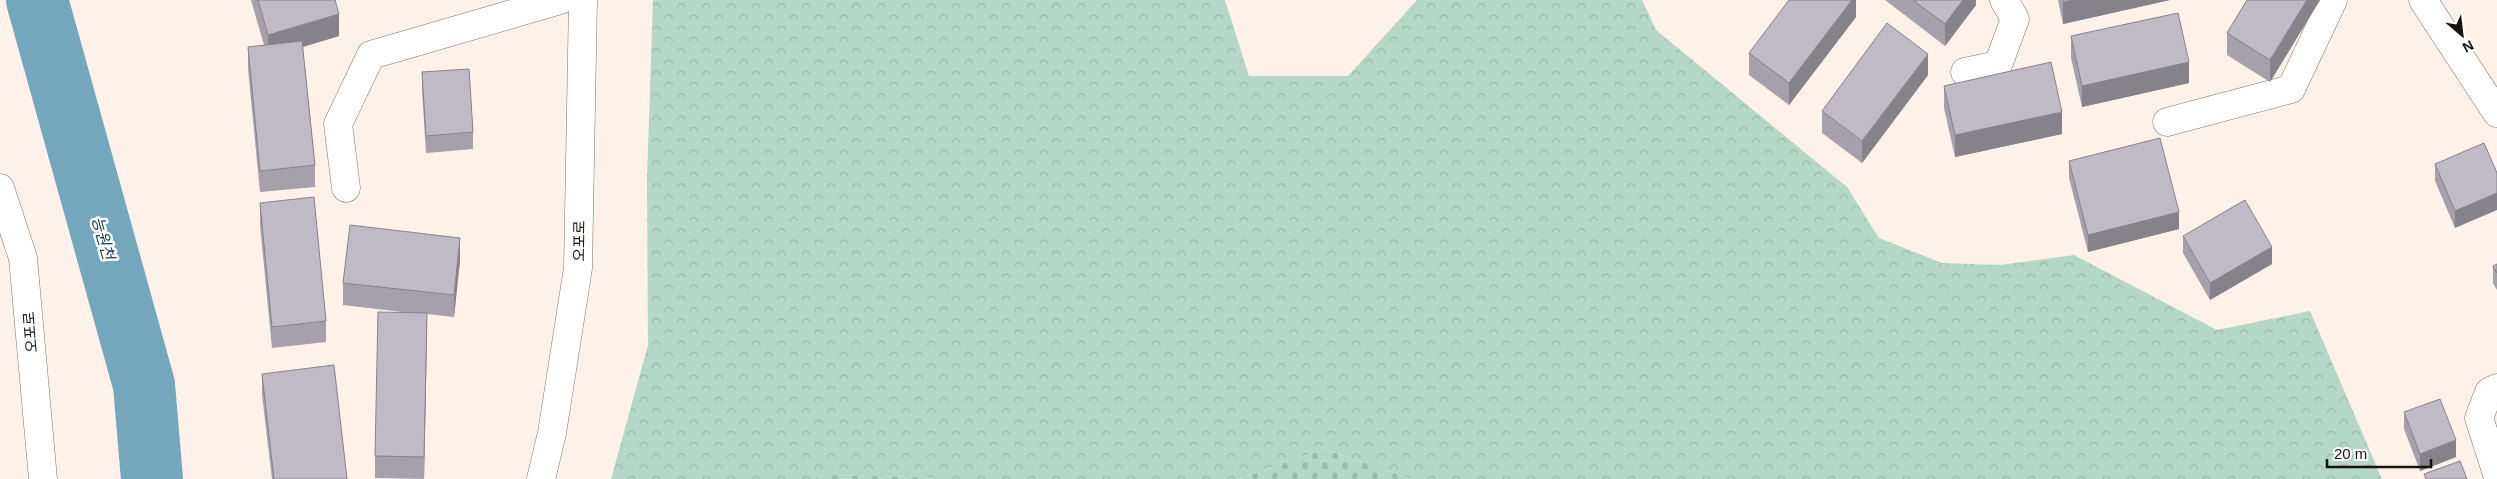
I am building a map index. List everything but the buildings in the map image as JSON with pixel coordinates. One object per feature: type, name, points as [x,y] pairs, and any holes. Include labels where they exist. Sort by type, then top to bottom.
[{"type":"street","points":[[346,188],[338,124],[371,55],[560,0]]},
{"type":"street","name":"오포로","points":[[541,479],[552,433],[578,268],[583,0]]},
{"type":"street","points":[[1965,72],[1998,65],[2015,19],[2004,0]]},
{"type":"street","points":[[2168,122],[2291,88],[2334,0]]},
{"type":"street","points":[[2423,0],[2497,113]]},
{"type":"street","name":"오포로","points":[[0,188],[23,258],[43,479]]},
{"type":"street","points":[[2497,388],[2490,392],[2479,418],[2497,474]]},
{"type":"green space","points":[[653,0],[1225,0],[1249,76],[1348,76],[1417,0],[1642,0],[1656,30],[1847,187],[1879,238],[1942,263],[2000,265],[2074,255],[2217,330],[2310,311],[2382,479],[1411,479],[1324,449],[1239,479],[934,479],[926,477],[824,475],[814,479],[611,479],[648,345],[647,180]]},
{"type":"green space","points":[[1324,449],[1411,479],[1239,479]]},
{"type":"green space","points":[[824,475],[926,477],[933,479],[814,479]]},
{"type":"waterway","name":"능원천","points":[[37,0],[144,385],[152,479]]}]
